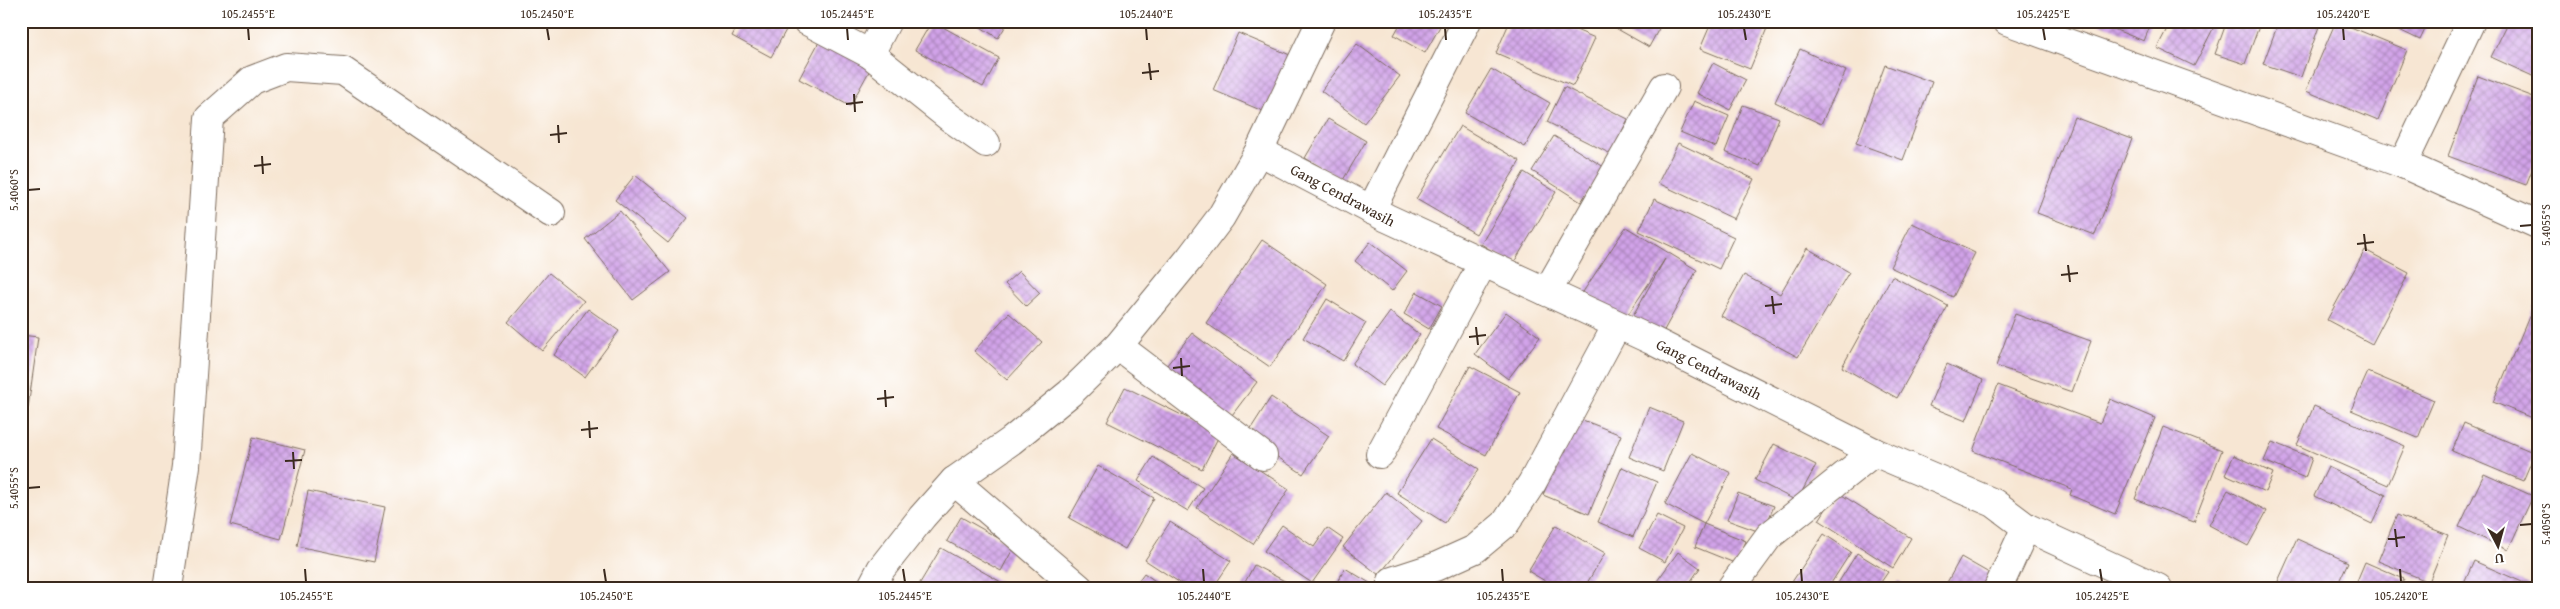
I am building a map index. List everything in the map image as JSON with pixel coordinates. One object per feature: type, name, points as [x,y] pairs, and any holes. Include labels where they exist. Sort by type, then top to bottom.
[{"type":"street","points":[[807,21],[870,54],[949,117],[986,143]]},
{"type":"street","points":[[870,54],[887,21]]},
{"type":"street","points":[[871,588],[881,569],[922,517],[954,481],[1011,440],[1070,392],[1118,346],[1221,217],[1259,150],[1320,21]]},
{"type":"street","points":[[1371,210],[1467,21]]},
{"type":"street","points":[[2007,21],[2402,164],[2539,225]]},
{"type":"street","points":[[2402,164],[2471,21]]},
{"type":"street","points":[[168,588],[186,466],[208,118],[252,80],[286,67],[343,71],[551,213]]},
{"type":"street","points":[[1547,292],[1664,86]]},
{"type":"street","name":"Gang Cendrawasih","points":[[1259,150],[1371,210],[1618,325],[1874,452],[1994,503],[2026,527],[2158,588]]},
{"type":"street","points":[[1380,454],[1483,263]]},
{"type":"street","points":[[1392,581],[1435,567],[1475,549],[1505,524],[1532,483],[1618,325]]},
{"type":"street","points":[[1118,346],[1263,456]]},
{"type":"street","points":[[1731,588],[1769,536],[1874,452]]},
{"type":"street","points":[[954,481],[1079,588]]},
{"type":"street","points":[[1998,588],[2026,527]]},
{"type":"building","points":[[740,21],[791,21],[771,57],[732,36]]},
{"type":"building","points":[[932,21],[999,58],[983,87],[915,50]]},
{"type":"building","points":[[971,21],[1009,21],[998,38]]},
{"type":"building","points":[[1402,21],[1443,21],[1425,53],[1394,35]]},
{"type":"building","points":[[1510,21],[1555,21],[1595,38],[1573,86],[1496,53]]},
{"type":"building","points":[[1615,21],[1663,21],[1649,47],[1612,26]]},
{"type":"building","points":[[1712,21],[1770,21],[1750,69],[1700,49]]},
{"type":"building","points":[[2093,21],[2152,21],[2144,41]]},
{"type":"building","points":[[2171,21],[2217,21],[2194,66],[2157,48]]},
{"type":"building","points":[[2227,21],[2261,21],[2245,64],[2215,54]]},
{"type":"building","points":[[2279,21],[2321,21],[2301,77],[2263,64]]},
{"type":"building","points":[[2336,21],[2407,50],[2378,121],[2306,91]]},
{"type":"building","points":[[2388,21],[2429,21],[2420,40],[2387,24]]},
{"type":"building","points":[[2509,21],[2539,21],[2539,79],[2491,57]]},
{"type":"building","points":[[1238,33],[1290,55],[1265,112],[1213,90]]},
{"type":"building","points":[[820,40],[872,66],[850,106],[799,79]]},
{"type":"building","points":[[1357,44],[1400,76],[1364,123],[1321,91]]},
{"type":"building","points":[[1800,49],[1846,71],[1821,124],[1775,102]]},
{"type":"building","points":[[1713,63],[1746,80],[1730,110],[1697,93]]},
{"type":"building","points":[[1885,65],[1932,82],[1903,160],[1856,143]]},
{"type":"building","points":[[1491,69],[1550,103],[1525,147],[1465,113]]},
{"type":"building","points":[[2478,76],[2539,99],[2539,152],[2526,185],[2448,156]]},
{"type":"building","points":[[1564,87],[1628,119],[1611,154],[1547,122]]},
{"type":"building","points":[[1694,101],[1729,116],[1716,147],[1680,132]]},
{"type":"building","points":[[1743,105],[1779,118],[1760,166],[1725,152]]},
{"type":"building","points":[[2074,117],[2132,139],[2095,235],[2037,213]]},
{"type":"building","points":[[1328,119],[1366,141],[1343,180],[1305,158]]},
{"type":"building","points":[[1460,126],[1520,161],[1476,234],[1416,199]]},
{"type":"building","points":[[1554,136],[1604,167],[1581,202],[1532,171]]},
{"type":"building","points":[[1678,143],[1754,179],[1734,219],[1658,183]]},
{"type":"building","points":[[1524,172],[1556,192],[1513,264],[1481,244]]},
{"type":"building","points":[[635,175],[688,218],[668,243],[615,200]]},
{"type":"building","points":[[1654,199],[1734,237],[1719,269],[1639,231]]},
{"type":"building","points":[[620,211],[670,272],[633,300],[585,239]]},
{"type":"building","points":[[1912,223],[1975,253],[1953,297],[1890,267]]},
{"type":"building","points":[[1626,227],[1697,270],[1662,334],[1632,317],[1665,259],[1625,319],[1583,292]]},
{"type":"building","points":[[1262,240],[1327,284],[1270,367],[1206,323]]},
{"type":"building","points":[[1370,242],[1407,271],[1392,291],[1355,261]]},
{"type":"building","points":[[1807,248],[1849,272],[1798,357],[1721,316],[1744,275],[1780,294]]},
{"type":"building","points":[[2365,250],[2409,273],[2372,344],[2327,320]]},
{"type":"building","points":[[1019,271],[1040,293],[1026,306],[1005,284]]},
{"type":"building","points":[[549,273],[584,301],[542,351],[508,322]]},
{"type":"building","points":[[1892,276],[1948,306],[1897,398],[1842,367]]},
{"type":"building","points":[[1417,292],[1442,306],[1429,329],[1404,314]]},
{"type":"building","points":[[2539,293],[2539,421],[2493,402]]},
{"type":"building","points":[[1327,299],[1366,323],[1343,361],[1303,338]]},
{"type":"building","points":[[588,309],[619,331],[585,377],[554,355]]},
{"type":"building","points":[[1390,312],[1420,335],[1382,386],[1352,364]]},
{"type":"building","points":[[1506,312],[1540,337],[1508,379],[1475,354]]},
{"type":"building","points":[[1009,313],[1042,342],[1007,380],[974,351]]},
{"type":"building","points":[[2015,314],[2091,341],[2072,392],[1996,366]]},
{"type":"building","points":[[1192,333],[1257,382],[1229,419],[1163,370]]},
{"type":"building","points":[[21,335],[38,337],[28,408],[21,407]]},
{"type":"building","points":[[1947,364],[1983,380],[1966,421],[1929,406]]},
{"type":"building","points":[[1470,366],[1520,392],[1486,455],[1436,429]]},
{"type":"building","points":[[2368,372],[2434,400],[2418,438],[2351,410]]},
{"type":"building","points":[[1998,385],[2100,423],[2110,399],[2155,418],[2115,514],[2070,495],[2072,489],[1973,451]]},
{"type":"building","points":[[1125,387],[1220,434],[1202,469],[1107,422]]},
{"type":"building","points":[[1271,397],[1329,436],[1303,474],[1246,436]]},
{"type":"building","points":[[2314,406],[2405,446],[2388,485],[2297,445]]},
{"type":"building","points":[[1649,407],[1683,421],[1663,471],[1629,457]]},
{"type":"building","points":[[1575,417],[1621,435],[1589,514],[1543,495]]},
{"type":"building","points":[[2464,423],[2535,453],[2523,481],[2452,451]]},
{"type":"building","points":[[2163,427],[2222,450],[2194,522],[2135,499]]},
{"type":"building","points":[[253,437],[305,450],[281,539],[230,525]]},
{"type":"building","points":[[1431,439],[1479,469],[1445,523],[1397,493]]},
{"type":"building","points":[[2272,442],[2312,458],[2305,478],[2264,461]]},
{"type":"building","points":[[1774,444],[1816,465],[1797,501],[1755,480]]},
{"type":"building","points":[[1233,453],[1289,489],[1253,544],[1197,508]]},
{"type":"building","points":[[1692,453],[1731,473],[1704,524],[1665,504]]},
{"type":"building","points":[[2234,455],[2273,473],[2265,492],[2225,474]]},
{"type":"building","points":[[1153,457],[1203,488],[1188,511],[1138,481]]},
{"type":"building","points":[[1098,466],[1154,498],[1125,549],[1069,518]]},
{"type":"building","points":[[1622,467],[1657,482],[1633,537],[1598,522]]},
{"type":"building","points":[[2328,467],[2386,495],[2372,524],[2314,496]]},
{"type":"building","points":[[2484,474],[2533,496],[2508,550],[2459,527]]},
{"type":"building","points":[[2228,490],[2267,511],[2248,546],[2209,525]]},
{"type":"building","points":[[308,491],[385,507],[374,562],[297,546]]},
{"type":"building","points":[[1386,492],[1422,521],[1379,575],[1343,547]]},
{"type":"building","points":[[1837,492],[1911,538],[1893,568],[1819,520]]},
{"type":"building","points":[[1738,493],[1774,506],[1763,533],[1727,520]]},
{"type":"building","points":[[1657,515],[1683,528],[1665,562],[1639,548]]},
{"type":"building","points":[[2397,515],[2448,535],[2429,582],[2378,561]]},
{"type":"building","points":[[961,517],[1014,547],[1001,571],[947,541]]},
{"type":"building","points":[[1170,522],[1231,561],[1213,588],[1188,588],[1145,560]]},
{"type":"building","points":[[1704,524],[1746,541],[1737,564],[1695,547]]},
{"type":"building","points":[[1282,525],[1314,547],[1327,528],[1343,539],[1312,583],[1264,551]]},
{"type":"building","points":[[1556,525],[1605,553],[1584,588],[1557,588],[1528,571]]},
{"type":"building","points":[[1824,534],[1851,552],[1828,588],[1788,588]]},
{"type":"building","points":[[2297,539],[2348,562],[2336,588],[2275,588]]},
{"type":"building","points":[[941,548],[1001,582],[997,588],[917,588]]},
{"type":"building","points":[[1678,552],[1700,568],[1686,588],[1652,588]]},
{"type":"building","points":[[1857,553],[1888,572],[1877,588],[1835,588]]},
{"type":"building","points":[[1961,557],[1996,577],[1990,588],[1944,588]]},
{"type":"building","points":[[2474,561],[2529,585],[2528,588],[2462,588]]},
{"type":"building","points":[[2365,562],[2404,579],[2400,588],[2354,588]]},
{"type":"building","points":[[1254,565],[1298,588],[1242,588]]},
{"type":"building","points":[[1345,568],[1378,588],[1334,588]]},
{"type":"building","points":[[1144,573],[1165,588],[1133,588]]},
{"type":"building","points":[[1524,581],[1529,588],[1514,588]]},
{"type":"building","points":[[1898,581],[1911,588],[1894,588]]}]
